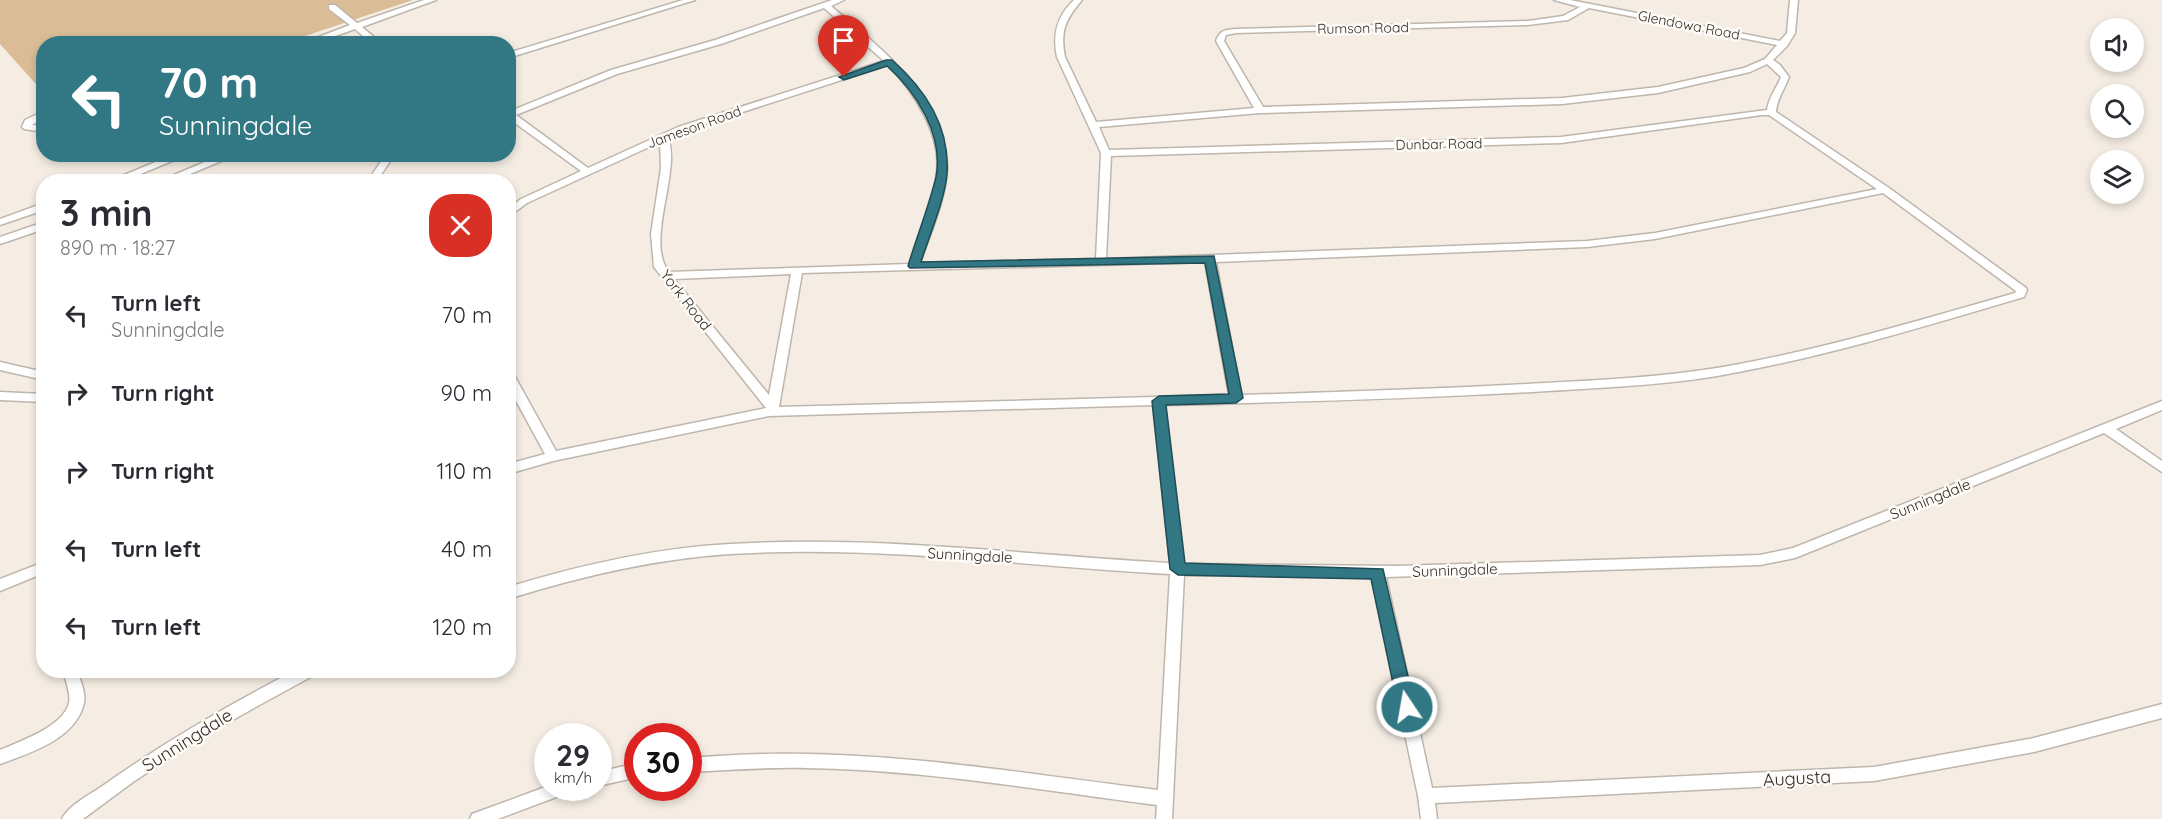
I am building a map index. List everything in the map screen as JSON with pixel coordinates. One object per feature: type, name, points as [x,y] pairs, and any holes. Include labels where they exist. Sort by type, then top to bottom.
[{"type":"street","points":[[327,36],[432,0]]},
{"type":"street","points":[[516,53],[691,0]]},
{"type":"street","points":[[516,112],[614,72],[718,42],[840,0]]},
{"type":"street","points":[[1078,0],[1065,12],[1059,27],[1057,42],[1061,57],[1106,153],[1101,261]]},
{"type":"street","name":"Glendowa Road","points":[[1558,0],[1784,44]]},
{"type":"street","points":[[1094,125],[1260,110],[1483,105],[1607,98],[1702,81],[1747,70],[1768,61],[1791,33],[1794,0]]},
{"type":"street","points":[[825,5],[911,82],[924,101],[934,125],[943,164],[914,266]]},
{"type":"street","name":"Rumson Road","points":[[1260,110],[1220,40],[1223,33],[1236,30],[1528,23],[1565,18],[1587,6]]},
{"type":"street","points":[[332,7],[368,36]]},
{"type":"street","points":[[516,46],[570,36]]},
{"type":"street","points":[[516,467],[553,456],[771,410],[1446,393],[1633,382],[1714,372],[1779,360],[1904,329],[2020,295],[2022,290],[2016,284],[1886,190],[1771,113],[1773,98],[1779,92],[1785,77],[1768,61]]},
{"type":"street","name":"Jameson Road","points":[[516,208],[524,201],[586,171],[664,136],[889,62]]},
{"type":"street","name":"Dunbar Road","points":[[1106,153],[1561,140],[1762,112],[1771,113]]},
{"type":"street","points":[[36,118],[28,122],[27,127],[36,128]]},
{"type":"street","points":[[516,120],[586,171]]},
{"type":"street","name":"York Road","points":[[664,136],[666,160],[656,217],[655,251],[665,276],[771,410]]},
{"type":"street","points":[[132,174],[163,162]]},
{"type":"street","points":[[179,174],[205,162]]},
{"type":"street","points":[[665,276],[914,266],[1210,259],[1587,244],[1655,236],[1886,190]]},
{"type":"street","points":[[0,222],[36,209]]},
{"type":"street","points":[[24,213],[36,224]]},
{"type":"street","points":[[0,242],[36,228]]},
{"type":"street","points":[[1210,259],[1236,398]]},
{"type":"street","points":[[771,410],[797,270]]},
{"type":"street","points":[[0,366],[36,374]]},
{"type":"street","points":[[516,389],[553,456]]},
{"type":"street","points":[[0,396],[36,398]]},
{"type":"street","points":[[1159,401],[1178,569],[1164,819]]},
{"type":"street","name":"Sunningdale","points":[[516,591],[643,559],[730,549],[814,547],[1178,569],[1378,573],[1760,560],[1795,553],[2162,405]]},
{"type":"street","points":[[2106,428],[2162,467]]},
{"type":"street","points":[[0,585],[36,570]]},
{"type":"street","points":[[1378,573],[1429,819]]},
{"type":"street","points":[[0,757],[42,738],[62,726],[73,714],[77,701],[72,678]]},
{"type":"street","name":"Sunningdale","points":[[70,819],[173,747],[295,678]]},
{"type":"street","name":"Augusta","points":[[1426,796],[1874,774],[2034,745],[2162,711]]},
{"type":"street","points":[[702,764],[748,759],[846,761],[1166,799]]},
{"type":"street","points":[[478,819],[534,798]]},
{"type":"shaded area","points":[[0,0],[413,0],[305,36],[36,36],[36,84],[0,44]]},
{"type":"route","points":[[844,77],[889,62],[911,82],[924,101],[934,125],[941,151],[942,175],[914,266],[1210,259],[1236,398],[1159,401],[1178,569],[1378,573],[1407,707]]}]
